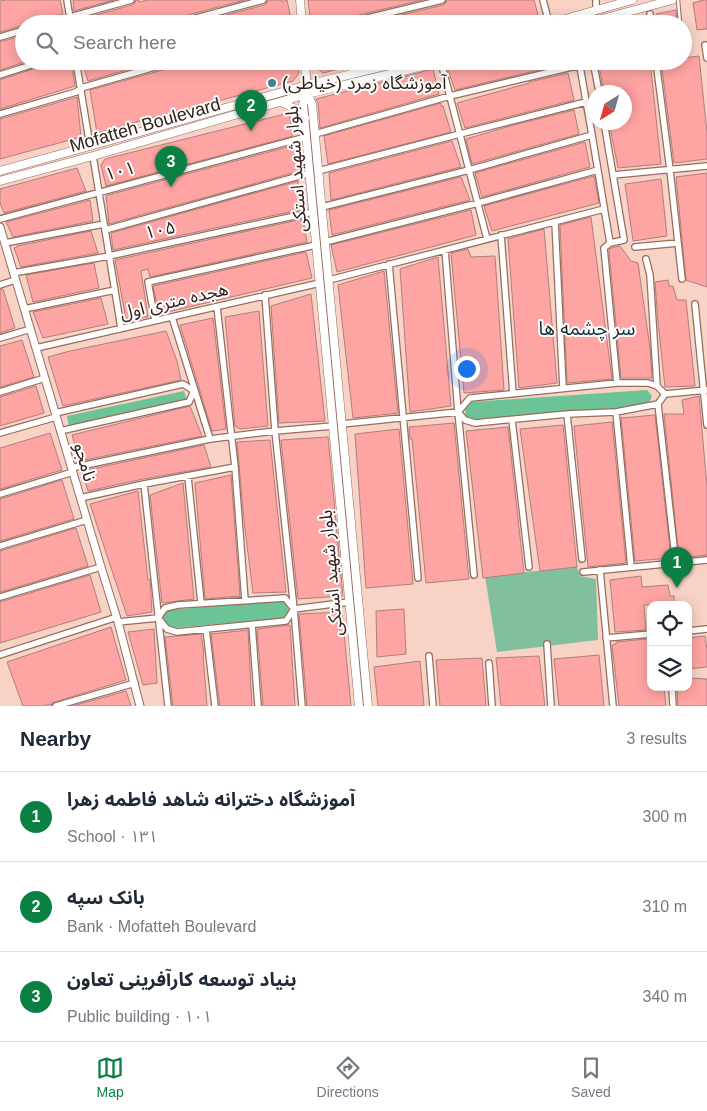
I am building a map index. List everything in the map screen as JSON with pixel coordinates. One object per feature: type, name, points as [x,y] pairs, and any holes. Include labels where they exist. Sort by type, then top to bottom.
[{"type":"main road","points":[[300,0],[301,15]]},
{"type":"main road","points":[[582,15],[632,0]]},
{"type":"main road","points":[[616,15],[672,0]]},
{"type":"main road","points":[[592,15],[596,11]]},
{"type":"main road","points":[[305,70],[307,94]]},
{"type":"main road","name":"Mofatteh Boulevard","points":[[0,171],[306,85],[368,70]]},
{"type":"main road","name":"Mofatteh Boulevard","points":[[0,180],[92,156],[307,94],[409,70]]},
{"type":"main road","name":"بلوار شهید استکی","points":[[307,94],[303,104],[304,118],[358,706]]},
{"type":"main road","name":"بلوار شهید استکی","points":[[307,94],[312,104],[315,134],[368,706]]},
{"type":"main road","points":[[280,102],[290,105],[304,118]]},
{"type":"main road","points":[[338,480],[347,479]]},
{"type":"street","points":[[67,0],[70,15]]},
{"type":"street","points":[[77,15],[131,0]]},
{"type":"street","points":[[207,15],[263,0]]},
{"type":"street","points":[[380,15],[442,0]]},
{"type":"street","points":[[543,0],[547,15]]},
{"type":"street","points":[[596,0],[596,11]]},
{"type":"street","points":[[0,37],[15,33]]},
{"type":"street","points":[[706,45],[707,58]]},
{"type":"street","points":[[0,75],[16,70]]},
{"type":"street","points":[[78,70],[90,146]]},
{"type":"street","points":[[0,114],[144,70]]},
{"type":"street","points":[[445,70],[487,239]]},
{"type":"street","points":[[315,134],[450,96],[552,70]]},
{"type":"street","points":[[581,70],[610,243]]},
{"type":"street","points":[[595,70],[598,85]]},
{"type":"street","points":[[657,70],[682,279]]},
{"type":"street","points":[[318,171],[586,102]]},
{"type":"street","points":[[605,130],[624,240],[610,243],[604,248],[617,383]]},
{"type":"street","points":[[322,207],[469,170],[592,135]]},
{"type":"street","name":"۱۰۱","points":[[0,218],[306,137]]},
{"type":"street","points":[[92,156],[122,328]]},
{"type":"street","points":[[613,175],[707,166]]},
{"type":"street","points":[[325,242],[598,170]]},
{"type":"street","points":[[5,243],[104,227],[310,174]]},
{"type":"street","points":[[329,280],[604,209]]},
{"type":"street","name":"۱۰۵","points":[[0,285],[14,276],[313,212]]},
{"type":"street","points":[[555,222],[563,388]]},
{"type":"street","name":"نامجو","points":[[0,231],[117,620],[140,706]]},
{"type":"street","points":[[501,236],[513,394]]},
{"type":"street","points":[[635,248],[678,243]]},
{"type":"street","points":[[155,320],[148,282],[316,245]]},
{"type":"street","points":[[445,250],[474,575]]},
{"type":"street","points":[[646,259],[650,275],[657,386]]},
{"type":"street","points":[[389,264],[418,578]]},
{"type":"street","name":"هجده متری اول","points":[[36,348],[320,283]]},
{"type":"street","points":[[24,309],[115,290]]},
{"type":"street","points":[[265,295],[275,431],[294,608],[302,706]]},
{"type":"street","points":[[695,304],[706,390],[707,425]]},
{"type":"street","points":[[217,307],[235,467],[245,600]]},
{"type":"street","points":[[172,316],[210,440]]},
{"type":"street","points":[[0,338],[31,329]]},
{"type":"street","points":[[0,392],[45,378]]},
{"type":"street","points":[[342,424],[458,412],[470,398],[563,388],[617,383],[648,383],[657,386],[664,394]]},
{"type":"street","points":[[0,433],[56,415],[183,384],[194,391]]},
{"type":"street","points":[[664,394],[706,390]]},
{"type":"street","points":[[60,431],[189,402],[194,391]]},
{"type":"street","points":[[664,394],[658,404],[674,556]]},
{"type":"street","points":[[458,412],[465,420],[475,423],[567,414],[616,412],[658,404]]},
{"type":"street","points":[[616,412],[631,567]]},
{"type":"street","points":[[567,414],[582,559]]},
{"type":"street","points":[[512,420],[529,567]]},
{"type":"street","points":[[0,494],[72,470],[210,440],[231,436],[333,426]]},
{"type":"street","points":[[80,498],[235,467]]},
{"type":"street","points":[[188,477],[201,603]]},
{"type":"street","points":[[144,484],[168,706]]},
{"type":"street","points":[[0,546],[87,520]]},
{"type":"street","points":[[583,572],[707,560]]},
{"type":"street","points":[[0,597],[101,567]]},
{"type":"street","points":[[600,570],[613,706]]},
{"type":"street","points":[[158,618],[165,608],[201,603],[285,598],[294,608]]},
{"type":"street","points":[[294,608],[349,602]]},
{"type":"street","points":[[158,618],[166,629],[177,632],[286,621],[294,608]]},
{"type":"street","points":[[0,655],[117,620],[158,618]]},
{"type":"street","points":[[252,625],[258,706]]},
{"type":"street","points":[[206,629],[215,706]]},
{"type":"street","points":[[692,631],[707,630]]},
{"type":"street","points":[[606,638],[647,633]]},
{"type":"street","points":[[548,644],[551,706]]},
{"type":"street","points":[[429,656],[433,706]]},
{"type":"street","points":[[489,663],[492,706]]},
{"type":"street","points":[[56,706],[135,683]]},
{"type":"street","points":[[672,691],[673,706]]},
{"type":"lane","points":[[678,0],[679,15]]},
{"type":"green space","points":[[647,390],[652,396],[647,409],[468,421],[465,409],[471,402]]},
{"type":"green space","points":[[184,391],[187,401],[69,427],[67,416]]},
{"type":"green space","points":[[577,567],[580,576],[596,579],[598,640],[497,652],[485,576]]},
{"type":"green space","points":[[283,601],[289,606],[288,614],[284,618],[172,628],[161,622],[161,618],[168,610]]},
{"type":"building","points":[[60,0],[63,14],[15,15],[15,28],[0,32],[0,1]]},
{"type":"building","points":[[73,0],[114,0],[74,11]]},
{"type":"building","points":[[136,0],[139,0],[139,2],[148,0],[245,0],[188,15],[96,15],[135,3]]},
{"type":"building","points":[[268,0],[282,0],[282,2],[287,0],[290,15],[227,15],[264,5]]},
{"type":"building","points":[[308,0],[422,0],[359,15],[310,15]]},
{"type":"building","points":[[447,0],[534,0],[538,15],[401,15],[446,3]]},
{"type":"building","points":[[707,0],[707,29],[697,30],[693,3]]},
{"type":"building","points":[[676,10],[676,15],[656,14]]},
{"type":"building","points":[[15,38],[15,65],[0,70],[0,42]]},
{"type":"building","points":[[699,56],[707,133],[707,159],[674,163],[662,70],[692,70],[692,57]]},
{"type":"building","points":[[30,70],[72,70],[75,86],[0,109],[0,80]]},
{"type":"building","points":[[85,70],[126,70],[88,81]]},
{"type":"building","points":[[162,70],[299,70],[299,73],[293,81],[97,133],[90,90]]},
{"type":"building","points":[[319,70],[335,70],[323,73]]},
{"type":"building","points":[[429,70],[433,70],[439,94],[320,128],[316,99]]},
{"type":"building","points":[[448,70],[539,70],[455,90]]},
{"type":"building","points":[[600,70],[651,70],[661,164],[618,168],[611,130],[632,130],[632,85],[603,85]]},
{"type":"building","points":[[568,73],[574,100],[465,128],[457,103]]},
{"type":"building","points":[[77,97],[81,137],[0,159],[0,119]]},
{"type":"building","points":[[441,103],[451,132],[328,164],[324,136]]},
{"type":"building","points":[[574,110],[579,134],[472,164],[466,139]]},
{"type":"building","points":[[289,113],[293,136],[106,186],[101,165],[105,159]]},
{"type":"building","points":[[452,141],[461,167],[331,200],[329,173]]},
{"type":"building","points":[[585,142],[590,167],[482,197],[475,173]]},
{"type":"building","points":[[295,145],[300,171],[109,224],[106,196],[108,195]]},
{"type":"building","points":[[77,168],[86,191],[4,213],[0,203],[0,189]]},
{"type":"building","points":[[707,173],[707,287],[686,280],[676,177]]},
{"type":"building","points":[[594,176],[599,203],[492,231],[484,206]]},
{"type":"building","points":[[461,177],[470,200],[332,235],[329,210]]},
{"type":"building","points":[[661,179],[667,236],[633,241],[625,184]]},
{"type":"building","points":[[298,181],[299,210],[113,250],[111,233]]},
{"type":"building","points":[[90,200],[93,221],[13,237],[6,222]]},
{"type":"building","points":[[471,210],[476,235],[337,272],[331,245]]},
{"type":"building","points":[[591,217],[612,379],[567,383],[560,225]]},
{"type":"building","points":[[303,219],[307,242],[150,277],[148,269],[141,271],[148,317],[126,319],[115,260]]},
{"type":"building","points":[[544,229],[557,383],[519,388],[508,239]]},
{"type":"building","points":[[91,231],[98,253],[21,267],[14,248],[17,246]]},
{"type":"building","points":[[620,246],[631,261],[638,263],[650,348],[652,378],[621,378],[609,250]]},
{"type":"building","points":[[468,249],[471,257],[495,256],[504,390],[464,393],[451,253]]},
{"type":"building","points":[[306,252],[312,278],[159,314],[153,286]]},
{"type":"building","points":[[438,257],[451,406],[410,412],[400,269]]},
{"type":"building","points":[[94,263],[99,288],[33,302],[26,275]]},
{"type":"building","points":[[384,271],[398,413],[353,418],[338,285]]},
{"type":"building","points":[[668,280],[669,286],[673,286],[677,300],[686,300],[695,386],[665,387],[655,282]]},
{"type":"building","points":[[3,289],[15,328],[0,333],[0,290]]},
{"type":"building","points":[[311,294],[325,421],[279,423],[271,306]]},
{"type":"building","points":[[101,298],[108,324],[43,338],[33,312]]},
{"type":"building","points":[[259,311],[268,426],[240,429],[235,426],[225,317]]},
{"type":"building","points":[[213,318],[226,429],[212,431],[180,325]]},
{"type":"building","points":[[166,331],[177,361],[181,380],[63,406],[48,357]]},
{"type":"building","points":[[22,340],[34,377],[0,387],[0,346]]},
{"type":"building","points":[[36,386],[44,413],[0,426],[0,397]]},
{"type":"building","points":[[699,396],[707,487],[707,555],[679,558],[664,414],[684,414],[682,400]]},
{"type":"building","points":[[190,406],[202,436],[80,461],[72,435]]},
{"type":"building","points":[[655,415],[671,558],[635,561],[621,418]]},
{"type":"building","points":[[612,422],[626,563],[588,567],[574,426]]},
{"type":"building","points":[[454,423],[469,579],[426,583],[412,439],[410,439],[409,427]]},
{"type":"building","points":[[563,425],[577,567],[540,571],[520,429]]},
{"type":"building","points":[[508,427],[524,573],[483,578],[466,431]]},
{"type":"building","points":[[399,429],[413,584],[366,588],[355,434]]},
{"type":"building","points":[[50,433],[62,470],[0,489],[0,448]]},
{"type":"building","points":[[328,437],[343,596],[298,599],[281,440]]},
{"type":"building","points":[[270,440],[286,592],[253,593],[237,442]]},
{"type":"building","points":[[204,445],[211,467],[88,491],[82,471]]},
{"type":"building","points":[[231,475],[240,596],[205,599],[195,483]]},
{"type":"building","points":[[62,480],[74,519],[0,541],[0,499]]},
{"type":"building","points":[[183,483],[194,599],[162,603],[150,495]]},
{"type":"building","points":[[138,491],[148,580],[150,579],[152,612],[127,616],[90,504]]},
{"type":"building","points":[[76,528],[88,566],[0,592],[0,551]]},
{"type":"building","points":[[90,575],[101,612],[0,643],[0,602]]},
{"type":"building","points":[[641,576],[642,587],[668,585],[670,596],[674,596],[674,601],[647,601],[647,605],[644,605],[646,630],[615,632],[610,580]]},
{"type":"building","points":[[404,609],[406,654],[377,657],[376,611]]},
{"type":"building","points":[[342,612],[351,706],[307,706],[299,614]]},
{"type":"building","points":[[290,625],[295,706],[263,706],[257,629]]},
{"type":"building","points":[[111,627],[126,680],[52,703],[51,706],[50,704],[23,706],[7,662]]},
{"type":"building","points":[[154,629],[157,683],[143,685],[128,632]]},
{"type":"building","points":[[248,630],[252,706],[220,706],[211,634]]},
{"type":"building","points":[[201,634],[207,706],[173,706],[165,637]]},
{"type":"building","points":[[705,636],[707,667],[692,669],[692,638]]},
{"type":"building","points":[[647,639],[647,691],[664,691],[666,706],[619,706],[612,645],[616,644],[616,642]]},
{"type":"building","points":[[599,655],[604,706],[559,706],[554,659]]},
{"type":"building","points":[[539,656],[545,706],[501,706],[496,658]]},
{"type":"building","points":[[482,658],[486,706],[440,706],[436,660]]},
{"type":"building","points":[[420,661],[424,706],[378,706],[374,667]]},
{"type":"building","points":[[692,678],[707,679],[707,706],[678,706],[677,691],[692,691]]},
{"type":"building","points":[[126,691],[131,706],[73,706]]},
{"type":"place","name":"آموزشگاه زمرد (خیاطی)","points":[[272,83]]},
{"type":"place","name":"بانک سپه","points":[[251,131]]},
{"type":"place","name":"بنیاد توسعه کارآفرینی تعاون","points":[[171,187]]},
{"type":"place","name":"آموزشگاه دخترانه شاهد فاطمه زهرا","points":[[677,588]]},
{"type":"district","name":"سر چشمه ها","points":[[587,328]]}]
